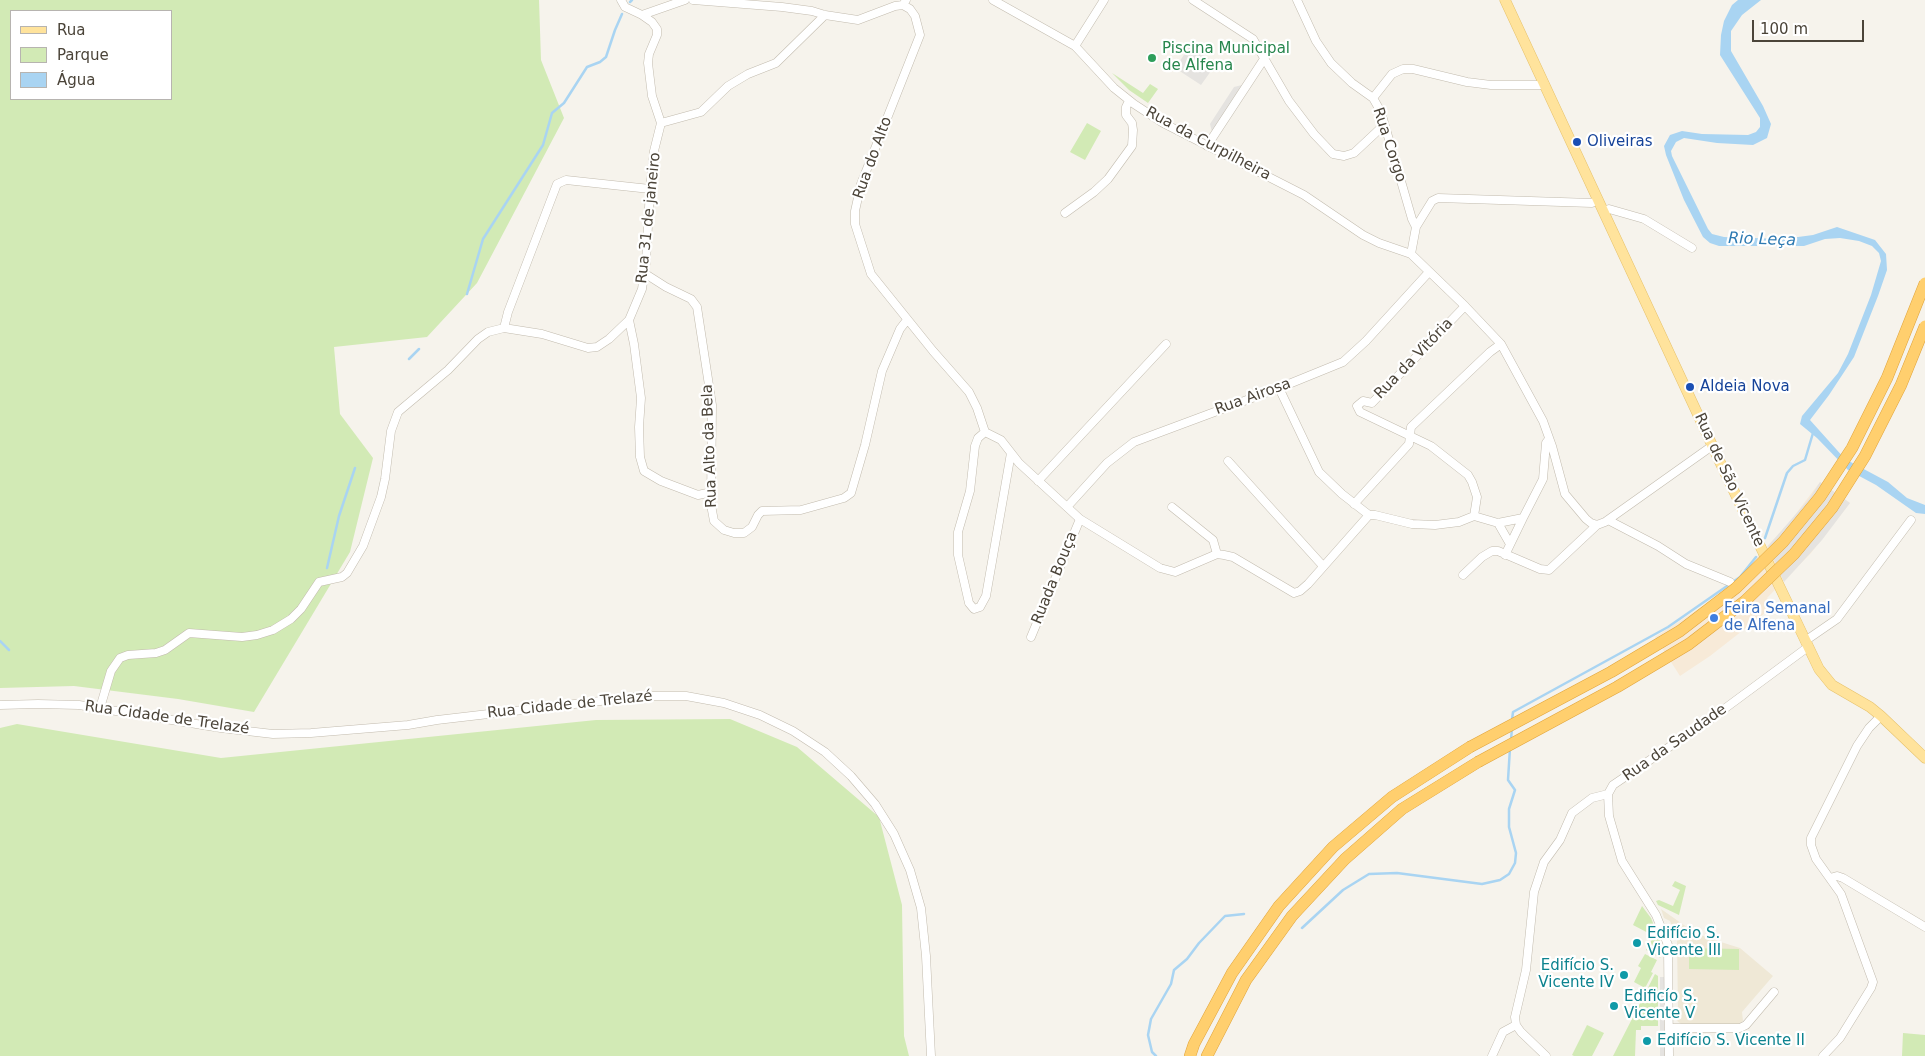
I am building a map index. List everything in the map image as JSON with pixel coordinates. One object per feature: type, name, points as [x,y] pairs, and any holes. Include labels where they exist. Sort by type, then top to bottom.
[{"type":"highway","points":[[1190,1056],[1194,1044],[1232,973],[1279,906],[1333,847],[1392,797],[1470,747],[1611,672],[1680,631],[1736,588],[1783,542],[1820,497],[1852,448],[1887,378],[1925,283]]},
{"type":"highway","points":[[1207,1056],[1246,980],[1292,916],[1345,859],[1402,809],[1478,762],[1617,687],[1689,644],[1745,601],[1794,554],[1832,508],[1865,456],[1901,385],[1925,326]]},
{"type":"main road","name":"Rua de São Vicente","points":[[1505,0],[1712,446],[1819,669],[1832,685],[1870,707],[1925,758]]},
{"type":"street","points":[[621,0],[625,7],[642,15],[652,22],[657,29],[657,35],[649,54],[648,63],[652,96],[661,123],[702,112],[728,86],[748,74],[776,63],[825,15]]},
{"type":"street","points":[[642,15],[685,0]]},
{"type":"street","points":[[693,0],[782,7],[858,20],[904,3]]},
{"type":"street","name":"Rua da Curpilheira","points":[[993,0],[1075,46],[1114,88],[1129,101],[1163,123],[1255,168],[1304,195],[1363,235],[1379,243],[1411,254]]},
{"type":"street","points":[[1075,46],[1104,0]]},
{"type":"street","points":[[1193,0],[1253,39],[1289,101],[1314,134],[1334,154],[1344,156],[1354,153],[1384,125]]},
{"type":"street","name":"Rua Corgo","points":[[1297,0],[1316,41],[1331,63],[1352,84],[1373,98],[1381,112],[1416,227]]},
{"type":"street","name":"Rua do Alto","points":[[904,3],[915,16],[920,35],[861,184],[855,211],[855,224],[871,274],[907,320],[969,392],[985,432]]},
{"type":"street","points":[[1207,146],[1264,59]]},
{"type":"street","points":[[1373,98],[1392,74],[1404,69],[1414,69],[1466,82],[1491,85],[1545,85]]},
{"type":"street","points":[[1065,214],[1101,186],[1122,163],[1132,146],[1132,123],[1126,115],[1126,107],[1129,101]]},
{"type":"street","name":"Rua 31 de janeiro","points":[[629,320],[642,289],[654,152],[661,123]]},
{"type":"street","points":[[504,328],[508,312],[557,184],[566,180],[650,189]]},
{"type":"street","points":[[1596,525],[1586,519],[1565,494],[1543,421],[1501,344],[1411,254],[1416,227],[1432,201],[1438,198],[1592,203],[1598,199]]},
{"type":"street","points":[[1604,212],[1609,209],[1644,219],[1692,248]]},
{"type":"street","name":"Rua Airosa","points":[[1067,507],[1107,463],[1134,442],[1343,362],[1366,341],[1429,272]]},
{"type":"street","name":"Rua Alto da Bela","points":[[644,273],[666,287],[691,299],[697,307],[712,404],[712,492],[714,521],[724,530],[734,533],[744,532],[752,527],[762,511],[801,510],[844,498],[851,493],[865,445],[882,371],[900,329],[907,320]]},
{"type":"street","name":"Rua da Vitória","points":[[1465,306],[1372,403],[1363,401],[1357,406],[1360,412],[1431,446],[1468,475],[1477,497],[1474,516]]},
{"type":"street","points":[[100,708],[112,670],[120,658],[128,655],[156,653],[165,650],[188,633],[242,637],[273,630],[291,619],[301,609],[319,582],[342,577],[347,573],[363,546],[381,497],[391,432],[398,412],[448,370],[478,339],[488,332],[504,328],[542,334],[588,348],[597,347],[610,339],[629,320]]},
{"type":"street","points":[[629,320],[641,398],[639,427],[640,457],[644,471],[661,481],[698,495],[712,492]]},
{"type":"street","points":[[1038,481],[1166,344]]},
{"type":"street","points":[[1354,504],[1410,444],[1411,428],[1490,352],[1501,344]]},
{"type":"street","points":[[1279,388],[1319,472],[1369,515],[1412,524],[1434,525],[1458,522],[1474,516],[1498,523],[1523,518]]},
{"type":"street","points":[[1011,453],[986,596],[977,609],[971,606],[968,598],[958,555],[958,532],[970,491],[975,446],[978,438],[985,432],[1001,440],[1019,463],[1080,519],[1167,571],[1175,572],[1217,554],[1233,557],[1294,593],[1300,591],[1369,515]]},
{"type":"street","points":[[1505,555],[1543,479],[1546,443],[1549,439]]},
{"type":"street","points":[[1463,575],[1482,557],[1492,551],[1498,551],[1540,569],[1549,570],[1596,525],[1608,520],[1712,446]]},
{"type":"street","points":[[1228,461],[1323,566]]},
{"type":"street","points":[[1172,507],[1213,540],[1217,554]]},
{"type":"street","name":"Ruada Bouça","points":[[1031,637],[1080,519]]},
{"type":"street","points":[[1608,520],[1658,546],[1686,564],[1730,582]]},
{"type":"street","name":"Rua da Saudade","points":[[1669,1056],[1668,945],[1656,915],[1622,861],[1609,816],[1608,794],[1613,785],[1712,718],[1837,619],[1911,520]]},
{"type":"street","points":[[1498,523],[1510,544]]},
{"type":"street","name":"Rua Cidade de Trelazé","points":[[0,705],[58,704],[100,708],[220,728],[273,734],[400,726],[643,696],[686,696],[724,703],[760,715],[793,730],[825,752],[851,776],[875,804],[894,834],[910,870],[921,908],[926,956],[931,1056]]},
{"type":"street","points":[[1823,1056],[1840,1038],[1873,982],[1841,894],[1816,859],[1811,845],[1812,834],[1857,746],[1869,728],[1881,716]]},
{"type":"street","points":[[1546,1056],[1516,1025],[1516,1008],[1526,970],[1534,892],[1541,868],[1560,840],[1572,813],[1592,798],[1608,794]]},
{"type":"street","points":[[1830,878],[1837,876],[1843,878],[1925,927]]},
{"type":"street","points":[[1669,1028],[1740,1028],[1746,1025],[1774,992]]},
{"type":"street","points":[[1492,1056],[1503,1032],[1516,1025]]},
{"type":"shaded area","points":[[1190,46],[1216,64],[1201,85],[1175,68]]},
{"type":"shaded area","points":[[1242,85],[1212,132],[1210,124],[1234,87]]},
{"type":"shaded area","points":[[1820,482],[1850,503],[1811,553],[1767,598],[1774,606],[1710,656],[1680,676],[1655,637],[1735,585],[1757,557],[1788,524]]},
{"type":"shaded area","points":[[1820,482],[1850,503],[1822,540],[1784,582],[1768,546],[1809,499]]},
{"type":"shaded area","points":[[1661,909],[1691,930],[1708,938],[1740,948],[1773,976],[1742,1012],[1743,1021],[1741,1023],[1736,1025],[1681,1024],[1676,1020],[1675,1015],[1678,1012],[1677,938],[1670,921],[1664,918]]},
{"type":"shaded area","points":[[1660,977],[1670,977],[1669,1056],[1660,1056]]},
{"type":"green space","points":[[0,0],[539,0],[541,60],[564,118],[477,283],[427,337],[334,347],[340,414],[373,458],[350,552],[254,712],[178,699],[74,686],[0,688]]},
{"type":"green space","points":[[1112,73],[1143,93],[1150,84],[1158,89],[1148,103],[1129,90]]},
{"type":"green space","points":[[1087,123],[1101,131],[1085,160],[1070,152]]},
{"type":"green space","points":[[730,719],[797,747],[879,817],[902,905],[904,1036],[909,1056],[0,1056],[0,728],[17,724],[221,758],[596,720]]},
{"type":"green space","points":[[1675,881],[1686,886],[1679,915],[1658,905],[1656,901],[1659,900],[1673,906],[1680,890],[1672,886]]},
{"type":"green space","points":[[1642,906],[1651,918],[1662,946],[1663,953],[1660,958],[1646,950],[1654,936],[1633,925]]},
{"type":"green space","points":[[1689,948],[1739,949],[1739,970],[1689,969]]},
{"type":"green space","points":[[1645,954],[1657,960],[1645,988],[1634,982],[1641,968],[1638,966]]},
{"type":"green space","points":[[1655,974],[1658,976],[1658,1026],[1641,1026],[1641,1030],[1636,1030],[1635,1056],[1613,1056]]},
{"type":"green space","points":[[1587,1025],[1604,1033],[1592,1056],[1574,1056],[1572,1055]]},
{"type":"green space","points":[[1903,1033],[1925,1035],[1925,1056],[1902,1056]]},
{"type":"water","name":"Rio Leça","points":[[1738,0],[1761,0],[1742,15],[1731,31],[1731,51],[1763,106],[1771,124],[1767,138],[1753,145],[1717,143],[1684,138],[1676,142],[1671,151],[1672,156],[1712,234],[1724,237],[1783,239],[1813,235],[1837,227],[1875,240],[1886,254],[1887,270],[1854,357],[1810,420],[1845,459],[1888,482],[1907,498],[1925,505],[1925,514],[1916,513],[1876,485],[1848,470],[1817,438],[1800,424],[1802,416],[1838,373],[1848,354],[1871,295],[1881,261],[1879,253],[1872,246],[1859,241],[1840,238],[1825,239],[1804,246],[1719,246],[1710,243],[1703,237],[1684,200],[1666,155],[1664,146],[1670,135],[1682,131],[1702,134],[1748,135],[1756,132],[1760,127],[1760,118],[1720,55],[1724,21],[1732,5]]},
{"type":"waterway","points":[[467,294],[483,239],[543,145],[552,113],[564,103],[587,67],[600,62],[606,57],[622,14]]},
{"type":"waterway","points":[[409,359],[419,349]]},
{"type":"waterway","points":[[1765,538],[1787,473],[1793,466],[1805,460],[1813,433]]},
{"type":"waterway","points":[[327,568],[339,516],[355,468]]},
{"type":"waterway","points":[[1512,720],[1513,712],[1668,627],[1740,577],[1756,557]]},
{"type":"waterway","points":[[0,641],[9,650]]},
{"type":"waterway","points":[[1511,740],[1512,728]]},
{"type":"waterway","points":[[1302,928],[1343,890],[1369,874],[1397,873],[1482,884],[1500,880],[1509,874],[1515,863],[1516,853],[1509,827],[1509,809],[1515,790],[1508,780],[1510,748]]},
{"type":"waterway","points":[[1156,1056],[1152,1052],[1148,1035],[1151,1019],[1171,984],[1174,970],[1187,959],[1199,943],[1225,916],[1244,914]]},
{"type":"place","name":"Piscina Municipal de Alfena","points":[[1152,58]]},
{"type":"place","name":"Oliveiras","points":[[1577,142]]},
{"type":"place","name":"Aldeia Nova","points":[[1690,387]]},
{"type":"place","name":"Feira Semanal de Alfena","points":[[1714,618]]},
{"type":"place","name":"Edifício S. Vicente III","points":[[1637,943]]},
{"type":"place","name":"Edifício S. Vicente IV","points":[[1624,975]]},
{"type":"place","name":"Edificío S. Vicente V","points":[[1614,1006]]},
{"type":"place","name":"Edifício S. Vicente II","points":[[1647,1041]]}]
